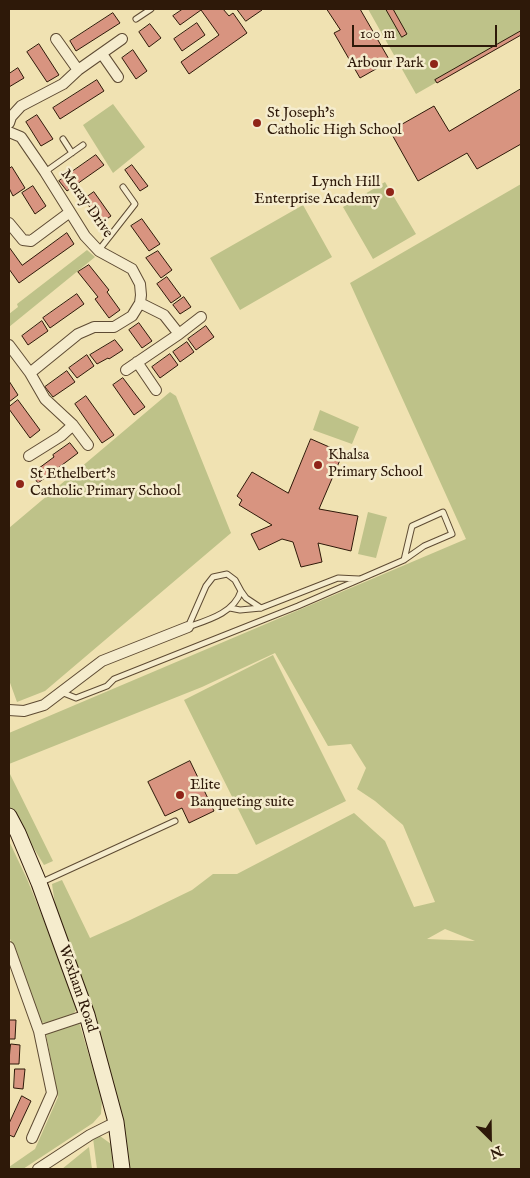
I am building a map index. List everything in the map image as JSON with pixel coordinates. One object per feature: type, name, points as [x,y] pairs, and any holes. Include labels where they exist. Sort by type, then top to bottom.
[{"type":"street","points":[[56,39],[78,70]]},
{"type":"street","points":[[9,123],[11,117],[21,106],[63,84],[78,70],[122,39]]},
{"type":"street","points":[[102,54],[118,77]]},
{"type":"street","name":"Moray Drive","points":[[9,132],[21,137],[85,236],[98,251],[132,269],[140,284],[140,303]]},
{"type":"street","points":[[9,222],[23,240],[31,241],[70,212]]},
{"type":"street","points":[[30,373],[78,334],[94,327],[114,327],[132,316],[140,303],[164,315],[179,334]]},
{"type":"street","points":[[126,370],[201,317]]},
{"type":"street","points":[[9,345],[30,373],[45,399],[73,425],[88,445]]},
{"type":"street","points":[[137,362],[156,390]]},
{"type":"street","points":[[29,456],[61,436],[73,425]]},
{"type":"street","points":[[9,710],[24,712],[44,705],[102,661],[188,627]]},
{"type":"street","name":"Wexham Road","points":[[9,816],[39,884],[87,1015],[108,1086],[116,1122],[122,1169]]},
{"type":"street","points":[[9,947],[39,1031],[52,1093],[32,1138]]},
{"type":"street","points":[[39,1031],[87,1015]]},
{"type":"street","points":[[38,1169],[90,1135],[116,1122]]},
{"type":"lane","points":[[136,20],[151,9]]},
{"type":"lane","points":[[63,139],[72,153]]},
{"type":"lane","points":[[45,172],[83,145]]},
{"type":"lane","points":[[98,251],[136,204],[123,187]]},
{"type":"lane","points":[[61,692],[76,698],[107,686],[114,679],[298,606],[404,560],[424,546],[452,534],[443,512],[412,526],[404,560]]},
{"type":"lane","points":[[188,627],[206,586],[213,577],[227,574],[236,580],[246,598],[261,608]]},
{"type":"lane","points":[[230,608],[240,610],[261,608],[338,578],[360,579]]},
{"type":"lane","points":[[188,627],[211,619],[230,608],[239,598],[241,591]]},
{"type":"lane","points":[[39,884],[175,821]]},
{"type":"green space","name":"Arbour Park","points":[[368,9],[521,9],[521,34],[416,94]]},
{"type":"green space","points":[[113,104],[145,147],[113,173],[83,125]]},
{"type":"green space","points":[[385,182],[416,234],[373,259],[343,207]]},
{"type":"green space","points":[[521,184],[521,1169],[125,1169],[56,911],[52,884],[62,880],[90,938],[192,890],[213,874],[237,874],[354,813],[385,841],[414,907],[435,902],[403,825],[375,801],[357,789],[366,768],[351,744],[328,746],[275,653],[202,687],[9,764],[9,733],[466,539],[350,283]],"holes":[[[445,929],[475,941],[427,939]]]},
{"type":"green space","points":[[303,205],[332,257],[240,310],[210,258]]},
{"type":"green space","points":[[87,250],[95,257],[9,327],[9,314],[18,307],[17,304]]},
{"type":"green space","points":[[170,392],[176,396],[231,533],[45,691],[17,702],[9,680],[9,528]]},
{"type":"green space","points":[[320,410],[359,427],[352,444],[313,430]]},
{"type":"green space","points":[[368,512],[387,517],[376,558],[358,554]]},
{"type":"green space","points":[[273,655],[346,801],[256,845],[184,700]]},
{"type":"green space","points":[[9,772],[53,861],[44,865],[9,808]]},
{"type":"green space","points":[[9,841],[27,879],[77,1002],[76,1011],[68,1019],[49,1023],[40,1022],[9,936]]},
{"type":"green space","points":[[79,1022],[102,1099],[101,1114],[93,1123],[23,1169],[9,1169],[9,1167],[35,1149],[58,1097],[46,1034]]},
{"type":"green space","points":[[100,1136],[111,1144],[113,1169],[97,1169],[93,1138]]},
{"type":"green space","points":[[89,1147],[92,1169],[62,1169]]},
{"type":"building","points":[[183,9],[223,9],[229,16],[233,13],[247,33],[189,74],[181,62],[219,35],[201,10],[180,25],[173,16]]},
{"type":"building","points":[[237,9],[261,9],[262,10],[246,21]]},
{"type":"building","points":[[327,9],[360,9],[390,61],[360,78],[334,33],[340,30]]},
{"type":"building","points":[[386,9],[393,9],[407,34],[402,37]]},
{"type":"building","points":[[113,13],[120,23],[76,51],[70,41]]},
{"type":"building","points":[[197,23],[205,35],[182,51],[174,39]]},
{"type":"building","points":[[150,24],[161,38],[149,47],[139,32]]},
{"type":"building","points":[[521,31],[521,35],[437,83],[435,80]]},
{"type":"building","points":[[39,44],[59,75],[47,82],[27,52]]},
{"type":"building","points":[[133,50],[147,71],[136,79],[122,58]]},
{"type":"building","points":[[18,68],[24,78],[9,87],[9,74]]},
{"type":"building","points":[[97,80],[104,91],[60,119],[53,108]]},
{"type":"building","points":[[521,89],[521,144],[477,169],[467,153],[418,181],[390,131],[434,106],[449,131]]},
{"type":"building","points":[[37,115],[53,139],[41,146],[26,122]]},
{"type":"building","points":[[96,155],[104,165],[67,191],[59,181]]},
{"type":"building","points":[[132,165],[148,186],[140,191],[125,170]]},
{"type":"building","points":[[12,167],[25,188],[13,196],[9,188],[9,169]]},
{"type":"building","points":[[33,186],[46,206],[35,214],[22,193]]},
{"type":"building","points":[[94,192],[111,216],[101,223],[84,199]]},
{"type":"building","points":[[142,219],[160,244],[149,251],[131,226]]},
{"type":"building","points":[[67,233],[74,244],[19,283],[9,269],[9,247],[22,265]]},
{"type":"building","points":[[158,251],[172,270],[161,278],[146,258]]},
{"type":"building","points":[[89,265],[109,290],[107,292],[120,310],[109,318],[95,299],[98,297],[78,272]]},
{"type":"building","points":[[167,277],[181,296],[171,303],[157,284]]},
{"type":"building","points":[[77,294],[84,304],[50,328],[43,318]]},
{"type":"building","points":[[184,297],[191,307],[180,314],[173,305]]},
{"type":"building","points":[[42,321],[48,331],[28,345],[22,336]]},
{"type":"building","points":[[139,323],[152,341],[142,348],[129,330]]},
{"type":"building","points":[[206,326],[214,337],[196,350],[188,339]]},
{"type":"building","points":[[115,340],[123,350],[97,364],[90,355]]},
{"type":"building","points":[[187,342],[194,352],[180,362],[173,352]]},
{"type":"building","points":[[170,354],[178,365],[160,378],[152,367]]},
{"type":"building","points":[[87,355],[94,366],[77,378],[69,368]]},
{"type":"building","points":[[67,371],[75,382],[53,397],[45,387]]},
{"type":"building","points":[[123,378],[145,407],[134,415],[113,385]]},
{"type":"building","points":[[9,381],[18,395],[9,402]]},
{"type":"building","points":[[86,396],[114,435],[102,443],[75,404]]},
{"type":"building","points":[[18,400],[40,430],[30,438],[9,409]]},
{"type":"building","points":[[311,439],[343,453],[319,509],[358,516],[351,551],[318,543],[322,562],[301,567],[293,542],[282,539],[259,550],[251,534],[272,525],[239,505],[242,500],[237,496],[252,472],[288,493]]},
{"type":"building","points":[[70,443],[78,453],[38,483],[31,474]]},
{"type":"building","name":"Elite Banqueting suite","points":[[190,761],[214,811],[189,823],[182,808],[165,816],[148,782]]},
{"type":"building","points":[[9,1020],[16,1020],[15,1039],[9,1039]]},
{"type":"building","points":[[11,1044],[20,1045],[19,1064],[9,1064]]},
{"type":"building","points":[[15,1069],[25,1069],[23,1089],[14,1088]]},
{"type":"building","points":[[22,1096],[31,1101],[14,1137],[9,1135],[9,1124]]},
{"type":"place","name":"Arbour Park","points":[[434,64]]},
{"type":"place","name":"St Joseph's Catholic High School","points":[[257,123]]},
{"type":"place","name":"Lynch Hill Enterprise Academy","points":[[390,192]]},
{"type":"place","name":"Khalsa Primary School","points":[[318,465]]},
{"type":"place","name":"St Ethelbert's Catholic Primary School","points":[[20,484]]},
{"type":"place","name":"Elite Banqueting suite","points":[[180,795]]}]
